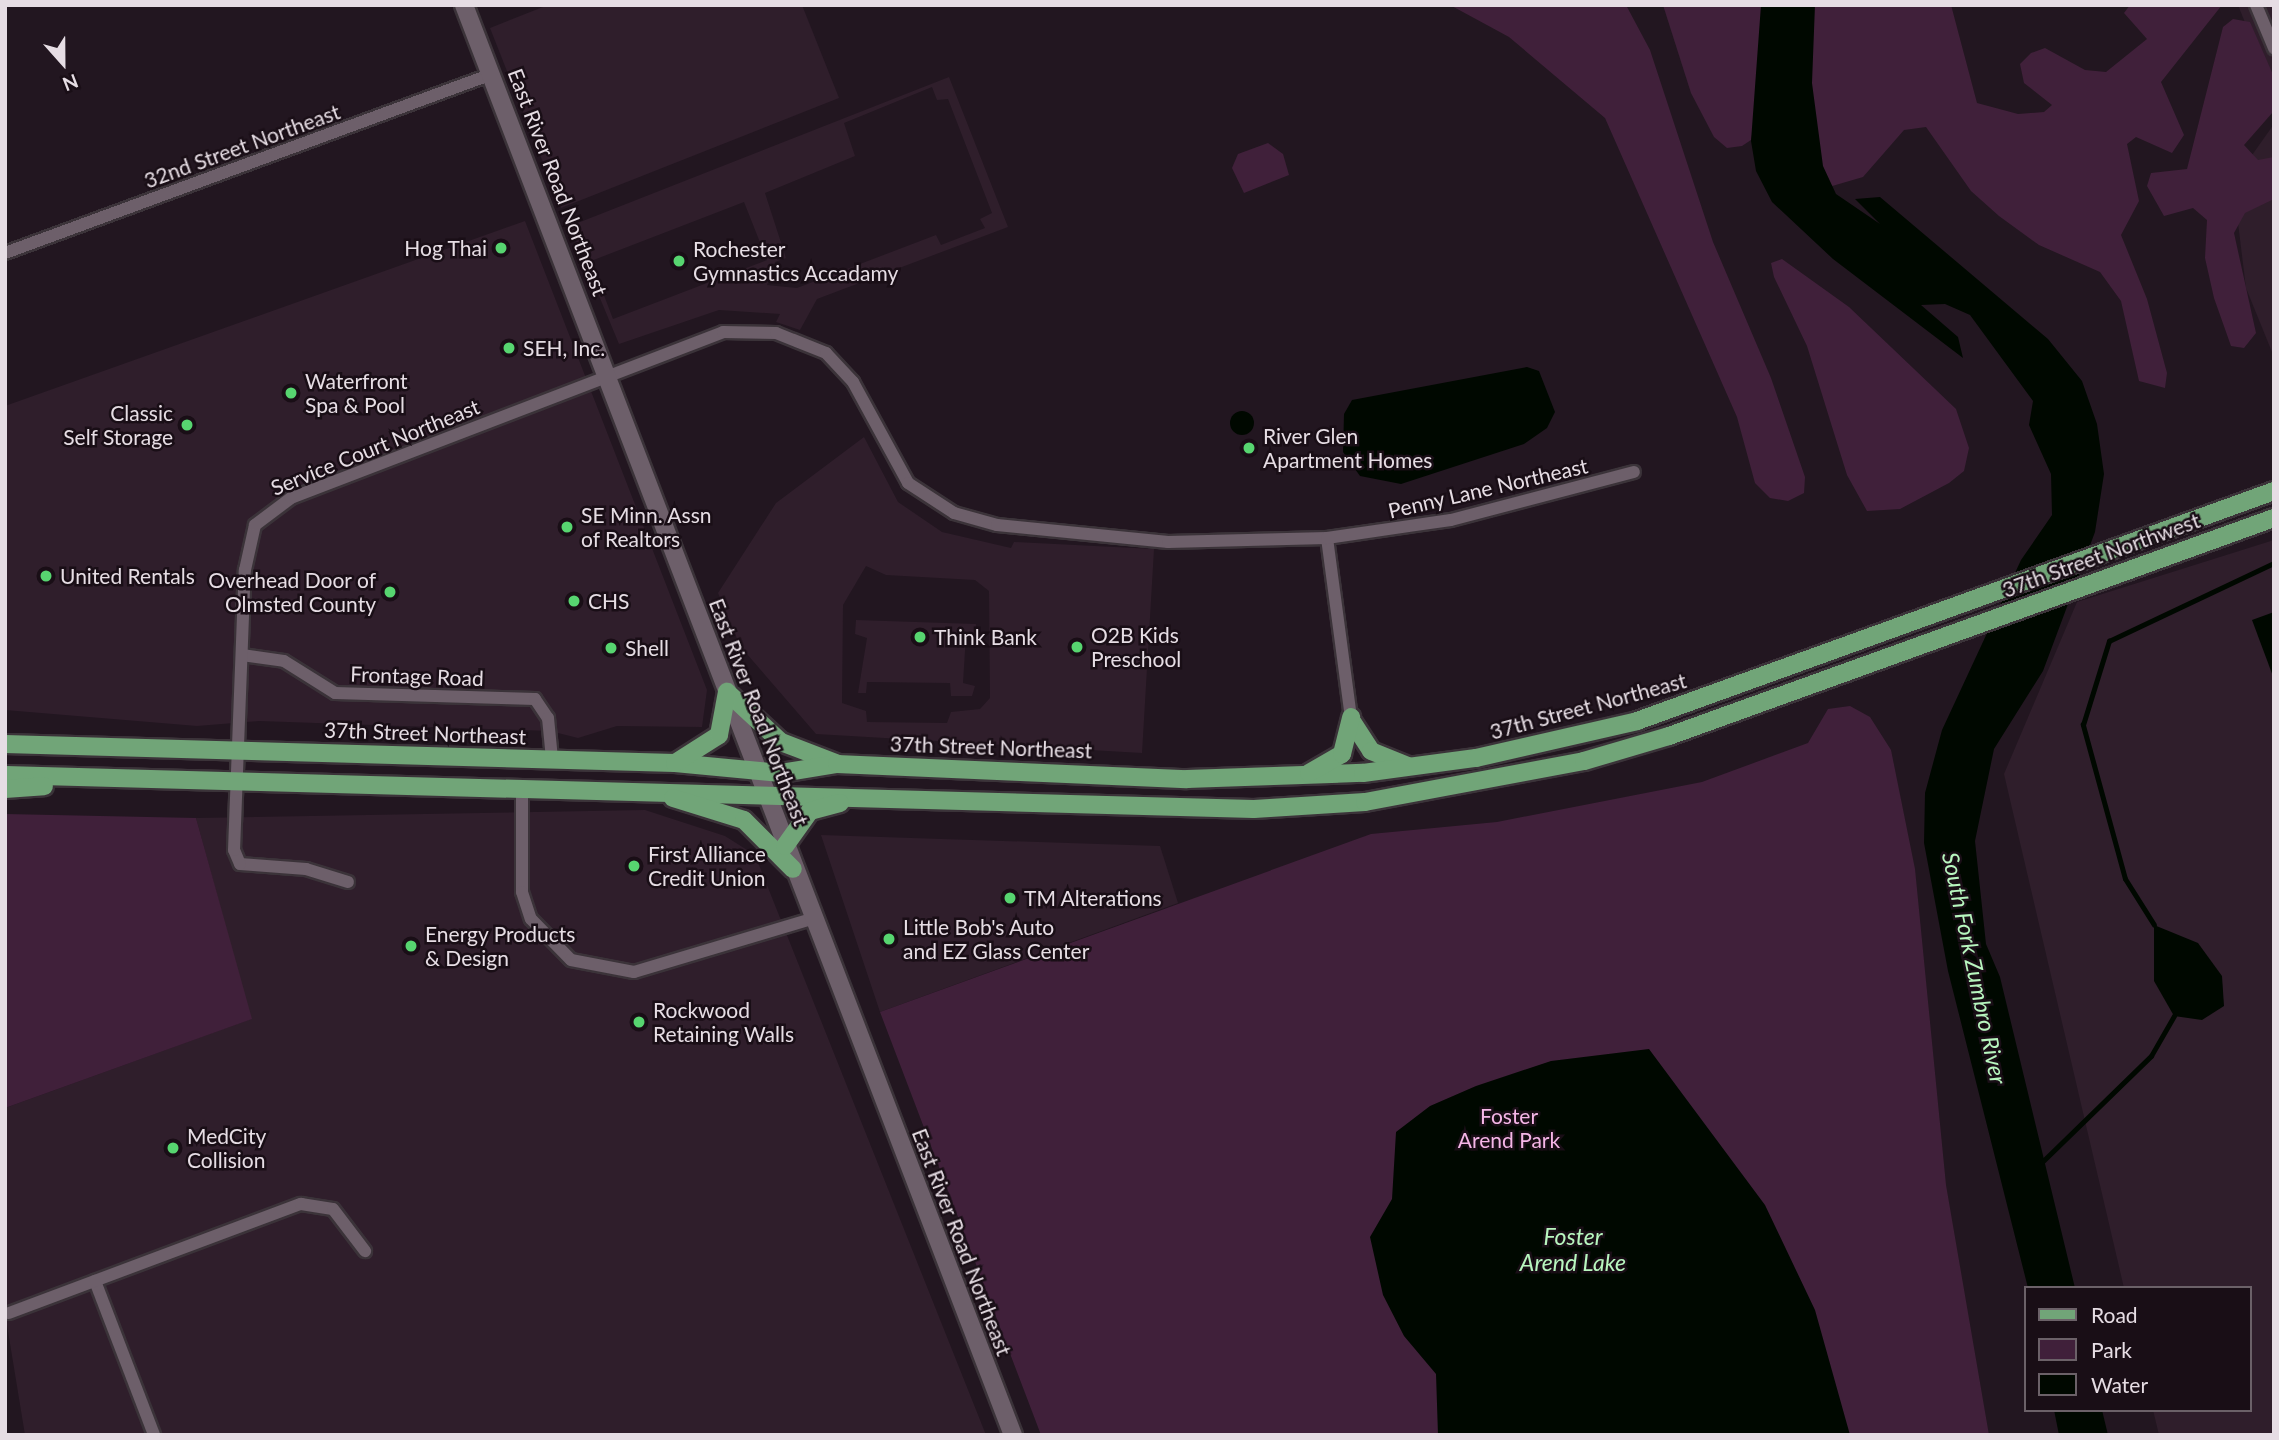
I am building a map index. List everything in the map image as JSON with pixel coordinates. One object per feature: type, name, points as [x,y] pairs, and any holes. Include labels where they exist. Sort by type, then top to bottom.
[{"type":"main road","name":"37th Street Northwest","points":[[1952,612],[2274,491]]},
{"type":"main road","name":"37th Street Northwest","points":[[862,797],[1254,809],[1437,791],[1584,761],[1670,736],[2274,518]]},
{"type":"main road","name":"37th Street Northeast","points":[[5,744],[675,763],[757,770],[837,764],[1258,778],[1411,766],[1637,721],[1952,612]]},
{"type":"main road","points":[[675,763],[719,735],[727,692]]},
{"type":"main road","points":[[727,692],[781,742],[837,764]]},
{"type":"main road","points":[[1351,718],[1371,751],[1411,766]]},
{"type":"main road","points":[[1258,778],[1308,773],[1333,762],[1350,740],[1351,718]]},
{"type":"main road","points":[[5,732],[122,747]]},
{"type":"main road","points":[[5,775],[663,794],[862,797]]},
{"type":"main road","points":[[5,789],[131,779]]},
{"type":"main road","points":[[663,794],[744,820],[793,869]]},
{"type":"main road","points":[[785,846],[810,811],[862,797]]},
{"type":"street","name":"East River Road Northeast","points":[[464,5],[609,376],[812,919],[1013,1435]]},
{"type":"street","points":[[2256,5],[2274,48]]},
{"type":"street","name":"32nd Street Northeast","points":[[5,253],[492,74]]},
{"type":"street","name":"Penny Lane Northeast","points":[[609,376],[723,332],[793,337],[841,365],[908,484],[971,520],[1141,541],[1327,538],[1451,520],[1634,472]]},
{"type":"street","name":"Service Court Northeast","points":[[348,882],[306,869],[240,864],[230,834],[247,545],[269,510],[609,376]]},
{"type":"street","points":[[1327,538],[1351,718]]},
{"type":"street","name":"Frontage Road","points":[[242,655],[284,661],[335,693],[535,699],[548,718],[552,759]]},
{"type":"street","points":[[522,789],[522,892],[538,928],[571,960],[634,972],[812,919]]},
{"type":"street","points":[[9,1314],[300,1204],[333,1209],[365,1251]]},
{"type":"street","points":[[95,1281],[154,1435]]},
{"type":"shaded area","points":[[548,5],[802,5],[839,98],[561,208],[490,28]]},
{"type":"shaded area","points":[[2238,5],[2274,5],[2274,95]]},
{"type":"shaded area","points":[[949,77],[1008,227],[817,299],[800,330],[776,322],[780,314],[719,310],[619,344],[570,226]],"holes":[[[932,87],[937,100],[948,99],[992,213],[980,219],[985,228],[941,245],[936,235],[797,288],[767,285],[775,262],[786,258],[765,193],[855,156],[844,123]],[[744,202],[767,260],[613,319],[591,261]]]},
{"type":"shaded area","points":[[2274,124],[2274,357],[2246,288],[2233,182]]},
{"type":"shaded area","points":[[525,221],[707,690],[702,727],[617,726],[578,738],[550,731],[259,721],[197,726],[5,710],[5,406]]},
{"type":"shaded area","points":[[864,437],[898,502],[942,532],[1011,548],[1014,542],[1154,549],[1142,753],[816,734],[740,646],[718,593],[776,503]],"holes":[[[866,566],[886,575],[975,580],[989,591],[990,698],[980,709],[951,712],[947,723],[867,722],[866,711],[842,703],[843,605]]]},
{"type":"shaded area","points":[[2274,540],[2274,1435],[2159,1435],[2153,1412],[2251,1412],[2251,1286],[2124,1286],[2004,774],[2077,602]]},
{"type":"shaded area","points":[[856,620],[976,624],[975,635],[966,635],[963,683],[975,686],[972,696],[951,696],[950,683],[867,682],[866,693],[858,693],[867,638],[855,634]]},
{"type":"shaded area","points":[[645,810],[725,836],[755,855],[986,1435],[25,1435],[5,1313],[5,1108],[251,1019],[196,818]]},
{"type":"shaded area","points":[[821,835],[1160,846],[1178,903],[880,1012]]},
{"type":"green space","points":[[1450,5],[1626,5],[1650,50],[1713,242],[1771,378],[1805,477],[1804,493],[1788,501],[1770,498],[1755,483],[1737,417],[1605,118],[1509,37]]},
{"type":"green space","points":[[1663,5],[1780,5],[1751,140],[1742,146],[1727,148],[1714,137],[1691,93]]},
{"type":"green space","points":[[1801,5],[1951,5],[1977,103],[2018,114],[2044,112],[2052,105],[2024,83],[2020,64],[2031,53],[2045,48],[2085,70],[2106,72],[2147,39],[2124,13],[2130,5],[2222,5],[2161,82],[2184,135],[2172,153],[2136,137],[2127,144],[2139,201],[2121,235],[2147,299],[2167,373],[2165,388],[2139,381],[2121,301],[2100,272],[2039,245],[1999,216],[1971,191],[1926,127],[1904,130],[1863,177],[1822,189]]},
{"type":"green space","points":[[2233,19],[2250,22],[2274,77],[2273,112],[2244,145],[2258,160],[2274,157],[2274,199],[2245,213],[2234,233],[2256,333],[2244,348],[2231,346],[2214,298],[2205,258],[2207,220],[2193,208],[2164,216],[2147,186],[2151,173],[2187,169],[2223,27]]},
{"type":"green space","points":[[1268,143],[1283,154],[1289,175],[1244,193],[1232,168],[1238,154]]},
{"type":"green space","points":[[1782,259],[1849,307],[1956,409],[1969,448],[1964,471],[1949,483],[1900,509],[1867,511],[1847,475],[1807,346],[1774,277],[1771,263]]},
{"type":"green space","name":"Foster Arend Park","points":[[1850,706],[1870,717],[1891,750],[1915,869],[1946,1185],[1989,1435],[1041,1435],[880,1012],[1371,834],[1497,822],[1702,782],[1808,743],[1828,709]]},
{"type":"green space","points":[[5,814],[196,818],[252,1019],[5,1108]]},
{"type":"water","name":"South Fork Zumbro River","points":[[1761,5],[1815,5],[1812,83],[1823,166],[1836,194],[1880,224],[1855,199],[1880,197],[2048,339],[2082,381],[2097,424],[2104,474],[2095,532],[2043,671],[1994,749],[1975,841],[1986,944],[2000,977],[2075,1286],[2027,1286],[1948,971],[1924,843],[1925,793],[1942,730],[2021,560],[2052,515],[2051,474],[2029,425],[2033,401],[1970,315],[1945,304],[1921,305],[1958,337],[1963,358],[1833,259],[1772,202],[1756,171],[1751,141]]},
{"type":"water","points":[[1527,367],[1539,371],[1555,412],[1547,428],[1524,444],[1401,484],[1360,476],[1343,452],[1344,414],[1352,400]]},
{"type":"water","points":[[1242,411],[1250,415],[1254,423],[1250,431],[1242,435],[1234,431],[1230,423],[1234,415]]},
{"type":"water","points":[[2274,612],[2274,679],[2252,620]]},
{"type":"water","points":[[2154,925],[2198,943],[2222,976],[2224,1006],[2202,1020],[2174,1016],[2154,981]]},
{"type":"water","name":"Foster Arend Lake","points":[[1649,1049],[1765,1205],[1815,1310],[1850,1435],[1438,1435],[1436,1374],[1404,1336],[1383,1295],[1370,1237],[1392,1199],[1396,1132],[1430,1106],[1476,1086],[1551,1061]]},
{"type":"water","points":[[2054,1412],[2102,1412],[2108,1435],[2059,1435]]},
{"type":"waterway","points":[[2154,925],[2125,879],[2083,725],[2109,641],[2274,563]]},
{"type":"waterway","points":[[2042,1162],[2151,1056],[2174,1016]]},
{"type":"place","name":"Hog Thai","points":[[501,248]]},
{"type":"place","name":"Rochester Gymnastics Accadamy","points":[[679,261]]},
{"type":"place","name":"SEH, Inc.","points":[[509,348]]},
{"type":"place","name":"Waterfront Spa & Pool","points":[[291,393]]},
{"type":"place","name":"Classic Self Storage","points":[[187,425]]},
{"type":"place","name":"River Glen Apartment Homes","points":[[1249,448]]},
{"type":"place","name":"SE Minn. Assn of Realtors","points":[[567,527]]},
{"type":"place","name":"United Rentals","points":[[46,576]]},
{"type":"place","name":"Overhead Door of Olmsted County","points":[[390,592]]},
{"type":"place","name":"CHS","points":[[574,601]]},
{"type":"place","name":"Think Bank","points":[[920,637]]},
{"type":"place","name":"O2B Kids Preschool","points":[[1077,647]]},
{"type":"place","name":"Shell","points":[[611,648]]},
{"type":"place","name":"First Alliance Credit Union","points":[[634,866]]},
{"type":"place","name":"TM Alterations","points":[[1010,898]]},
{"type":"place","name":"Little Bob's Auto and EZ Glass Center","points":[[889,939]]},
{"type":"place","name":"Energy Products & Design","points":[[411,946]]},
{"type":"place","name":"Rockwood Retaining Walls","points":[[639,1022]]},
{"type":"place","name":"MedCity Collision","points":[[173,1148]]}]
